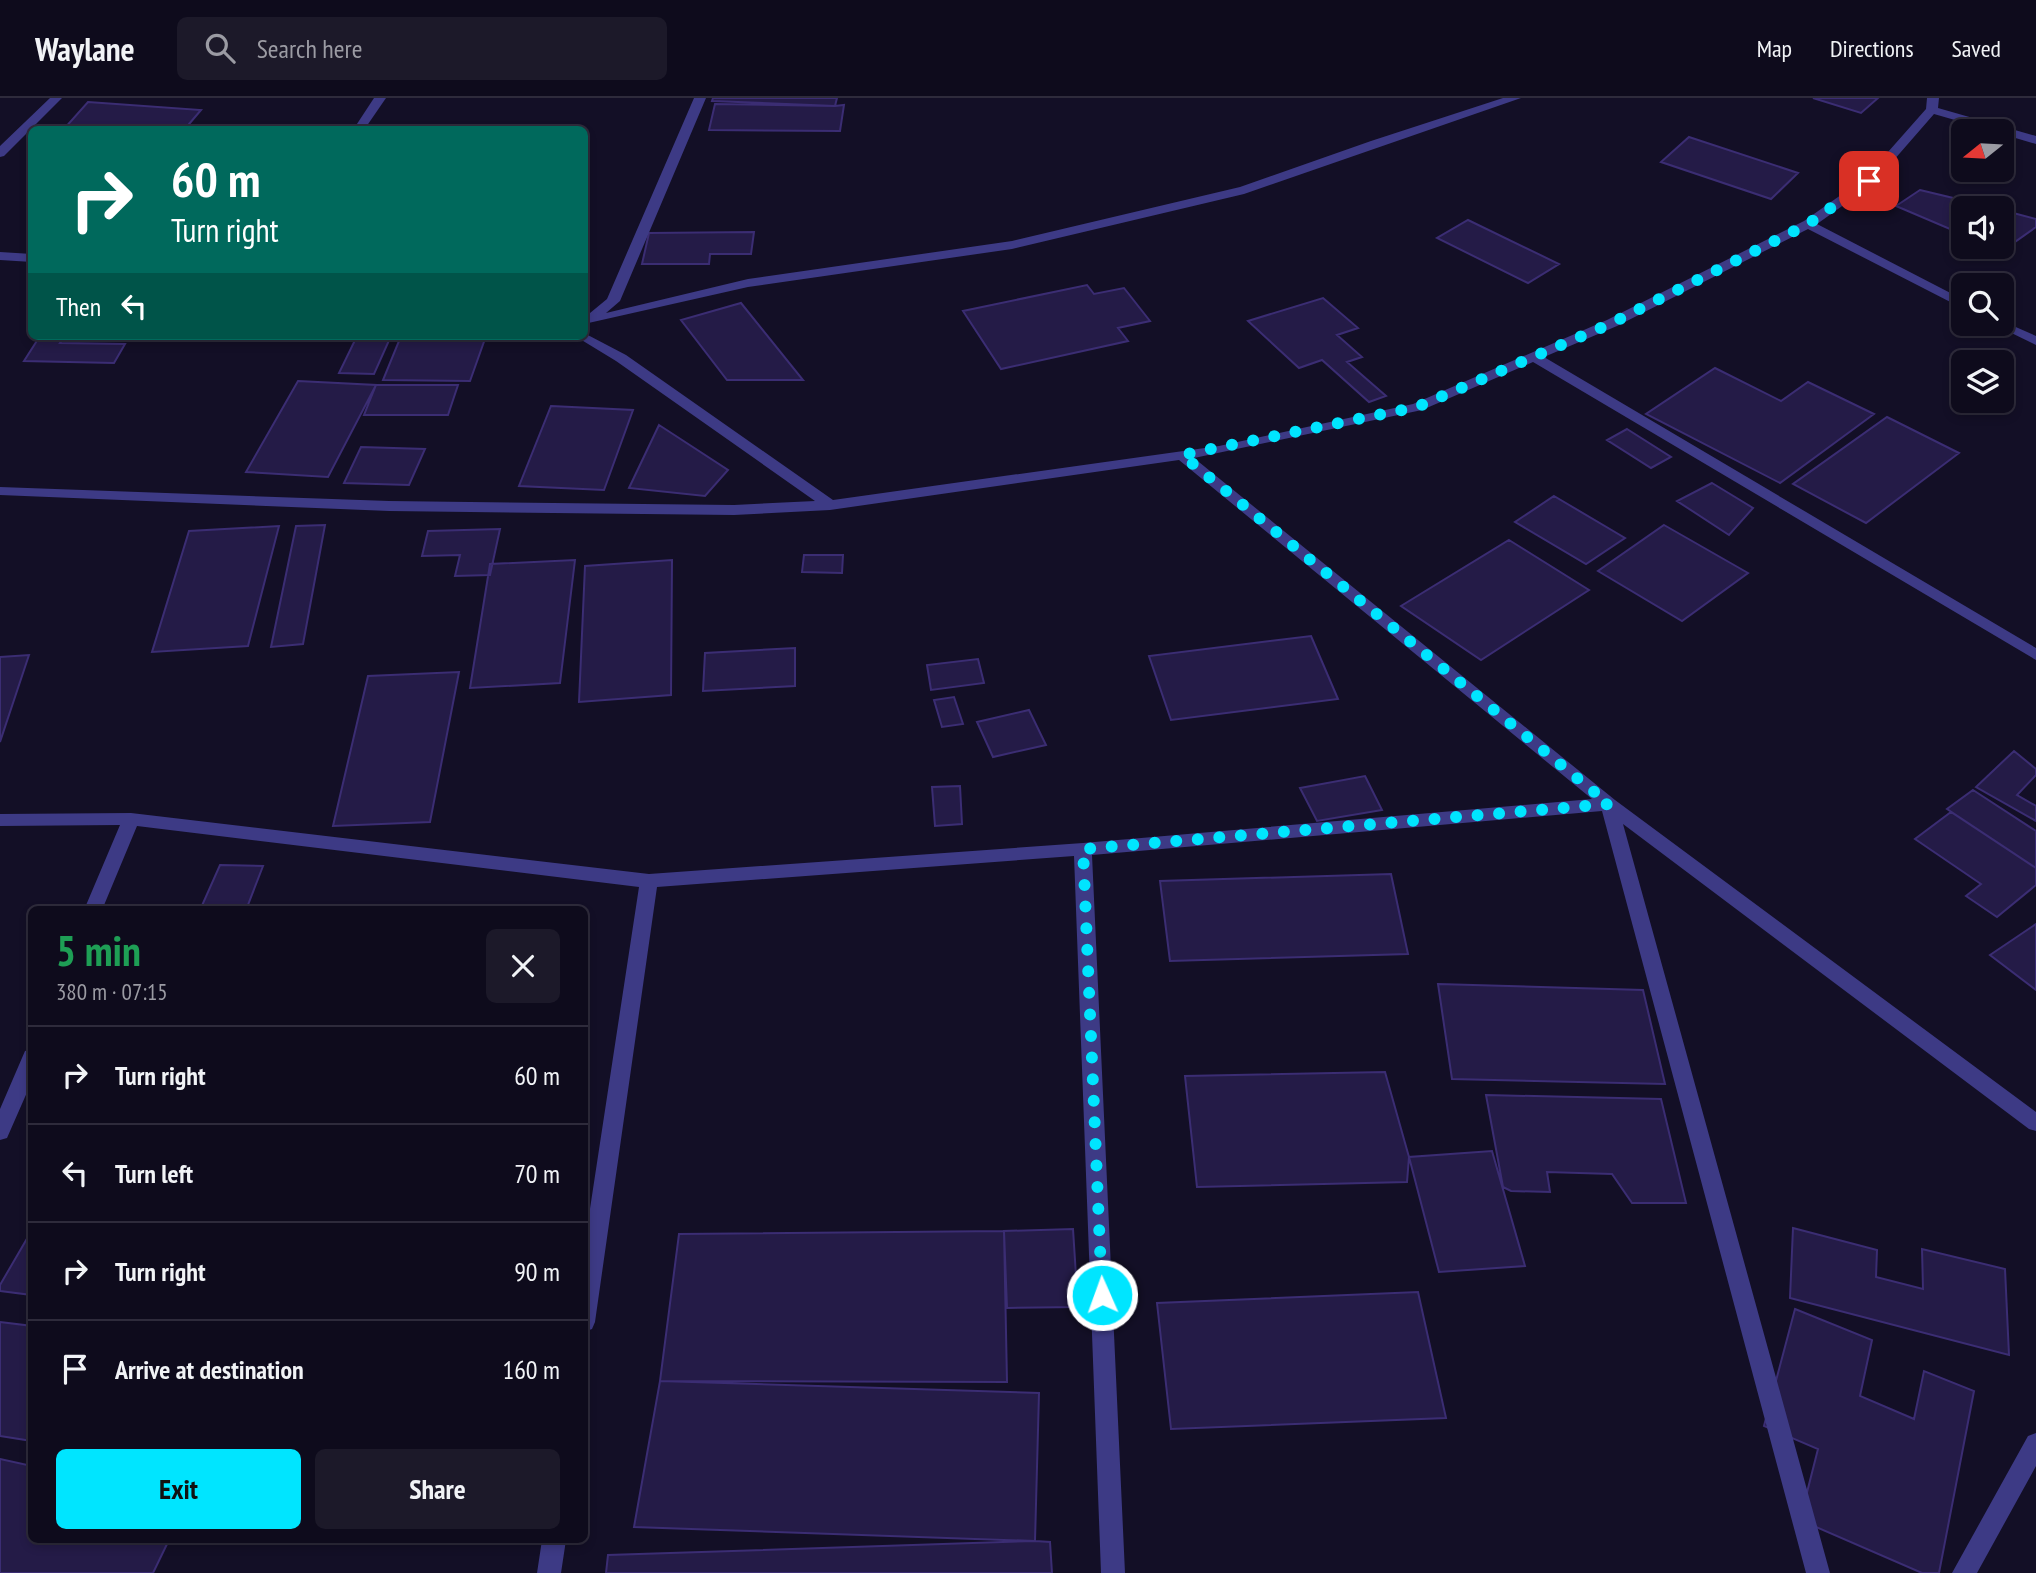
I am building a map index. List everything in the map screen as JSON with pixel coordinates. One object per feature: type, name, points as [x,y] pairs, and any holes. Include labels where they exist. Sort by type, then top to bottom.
[{"type":"street","points":[[0,153],[56,98]]},
{"type":"street","points":[[361,126],[380,98]]},
{"type":"street","points":[[700,98],[614,301],[589,321],[748,283],[1012,245],[1244,190],[1375,143],[1515,98]]},
{"type":"street","points":[[0,491],[388,506],[734,510],[830,505],[1182,455],[1417,407],[1612,323],[1808,224],[1869,181],[1932,104],[2036,140]]},
{"type":"street","points":[[1808,224],[1951,298]]},
{"type":"street","points":[[0,256],[28,258]]},
{"type":"street","points":[[2014,331],[2036,341]]},
{"type":"street","points":[[588,339],[621,358],[830,505]]},
{"type":"street","points":[[1536,358],[2036,655]]},
{"type":"street","points":[[1182,455],[1609,804],[2036,1123]]},
{"type":"street","points":[[0,820],[131,819],[649,881],[1083,849],[1609,804]]},
{"type":"street","points":[[1609,804],[1818,1573]]},
{"type":"street","points":[[95,906],[131,819]]},
{"type":"street","points":[[1083,849],[1113,1573]]},
{"type":"street","points":[[588,1295],[649,881]]},
{"type":"street","points":[[0,1132],[28,1066]]},
{"type":"street","points":[[1964,1573],[2036,1444]]},
{"type":"street","points":[[549,1573],[554,1543]]},
{"type":"building","points":[[713,98],[837,98],[835,106],[712,101]]},
{"type":"building","points":[[1813,98],[1878,98],[1861,113]]},
{"type":"building","points":[[88,102],[201,110],[187,126],[67,126]]},
{"type":"building","points":[[715,104],[844,105],[840,131],[709,130]]},
{"type":"building","points":[[1689,137],[1798,173],[1771,199],[1661,162]]},
{"type":"building","points":[[1920,190],[1951,197],[1951,229],[1896,206]]},
{"type":"building","points":[[2014,213],[2036,219],[2036,227],[2014,243]]},
{"type":"building","points":[[1468,220],[1559,264],[1528,283],[1437,238]]},
{"type":"building","points":[[754,232],[751,254],[710,254],[709,264],[642,264],[649,233]]},
{"type":"building","points":[[1087,285],[1094,294],[1124,288],[1150,321],[1118,328],[1128,341],[1001,369],[963,311]]},
{"type":"building","points":[[1323,298],[1358,328],[1337,335],[1362,357],[1347,362],[1386,396],[1369,402],[1322,360],[1299,368],[1248,321]]},
{"type":"building","points":[[741,303],[803,380],[727,380],[681,320]]},
{"type":"building","points":[[37,340],[125,344],[114,363],[24,361]]},
{"type":"building","points":[[355,340],[389,340],[374,374],[339,373]]},
{"type":"building","points":[[399,340],[485,340],[470,381],[383,380]]},
{"type":"building","points":[[1715,368],[1781,401],[1808,382],[1874,414],[1780,483],[1646,414]]},
{"type":"building","points":[[298,381],[376,385],[328,477],[246,472]]},
{"type":"building","points":[[376,385],[458,385],[448,415],[364,415]]},
{"type":"building","points":[[551,406],[633,410],[604,490],[519,486]]},
{"type":"building","points":[[1887,417],[1959,453],[1866,523],[1793,484]]},
{"type":"building","points":[[659,425],[728,470],[705,496],[629,488]]},
{"type":"building","points":[[1627,429],[1671,457],[1651,468],[1607,440]]},
{"type":"building","points":[[361,447],[425,449],[409,485],[344,483]]},
{"type":"building","points":[[1712,483],[1753,508],[1729,535],[1677,501]]},
{"type":"building","points":[[1554,496],[1625,538],[1586,564],[1515,522]]},
{"type":"building","points":[[325,525],[303,644],[271,647],[296,526]]},
{"type":"building","points":[[1664,525],[1748,573],[1682,621],[1598,571]]},
{"type":"building","points":[[279,526],[248,646],[152,652],[189,531]]},
{"type":"building","points":[[500,529],[490,575],[455,576],[460,555],[422,556],[428,531]]},
{"type":"building","points":[[1509,540],[1589,590],[1481,660],[1401,606]]},
{"type":"building","points":[[804,555],[843,555],[842,573],[802,572]]},
{"type":"building","points":[[575,560],[560,683],[470,688],[490,564]]},
{"type":"building","points":[[672,560],[671,695],[579,702],[585,566]]},
{"type":"building","points":[[1311,636],[1338,699],[1171,720],[1149,656]]},
{"type":"building","points":[[795,648],[795,686],[703,691],[705,653]]},
{"type":"building","points":[[29,655],[0,742],[0,657]]},
{"type":"building","points":[[978,659],[984,683],[931,690],[927,665]]},
{"type":"building","points":[[459,672],[430,822],[333,826],[368,676]]},
{"type":"building","points":[[954,697],[963,724],[942,727],[934,700]]},
{"type":"building","points":[[1029,710],[1046,745],[993,757],[977,722]]},
{"type":"building","points":[[2014,751],[2036,769],[2036,775],[2017,795],[2036,806],[2036,821],[1976,787]]},
{"type":"building","points":[[1365,776],[1382,810],[1317,821],[1300,788]]},
{"type":"building","points":[[960,786],[962,824],[935,826],[932,787]]},
{"type":"building","points":[[1973,790],[2036,831],[2036,868],[1947,809]]},
{"type":"building","points":[[1951,812],[2036,868],[2036,885],[1997,917],[1966,896],[1981,884],[1915,839]]},
{"type":"building","points":[[220,865],[263,866],[248,906],[202,906]]},
{"type":"building","points":[[1391,874],[1408,954],[1170,961],[1160,881]]},
{"type":"building","points":[[2036,924],[2036,990],[1990,955]]},
{"type":"building","points":[[1438,984],[1643,990],[1665,1084],[1452,1079]]},
{"type":"building","points":[[1385,1072],[1409,1157],[1407,1182],[1197,1187],[1185,1076]]},
{"type":"building","points":[[1486,1095],[1661,1099],[1686,1203],[1632,1203],[1612,1174],[1547,1172],[1550,1192],[1511,1191],[1503,1187]]},
{"type":"building","points":[[1492,1151],[1525,1266],[1439,1272],[1409,1157]]},
{"type":"building","points":[[1793,1228],[1877,1250],[1876,1277],[1923,1289],[1922,1249],[2005,1269],[2009,1355],[1790,1298]]},
{"type":"building","points":[[1073,1229],[1078,1307],[1007,1308],[1004,1231]]},
{"type":"building","points":[[1004,1231],[1007,1382],[660,1381],[679,1234]]},
{"type":"building","points":[[28,1237],[28,1294],[0,1291],[0,1285]]},
{"type":"building","points":[[1418,1292],[1446,1418],[1171,1429],[1157,1303]]},
{"type":"building","points":[[1795,1309],[1872,1340],[1860,1396],[1914,1419],[1924,1371],[1974,1391],[1939,1573],[1922,1573],[1800,1520],[1818,1449],[1764,1426]]},
{"type":"building","points":[[0,1322],[28,1326],[28,1440],[0,1436]]},
{"type":"building","points":[[660,1381],[1039,1393],[1035,1541],[634,1527]]},
{"type":"building","points":[[0,1459],[28,1465],[28,1543],[168,1543],[153,1573],[0,1573]]},
{"type":"building","points":[[1050,1542],[1052,1573],[606,1573],[608,1555]]},
{"type":"route","points":[[1102,1295],[1083,849],[1609,804],[1182,455],[1219,450],[1417,407],[1612,323],[1808,224],[1869,181]]}]
